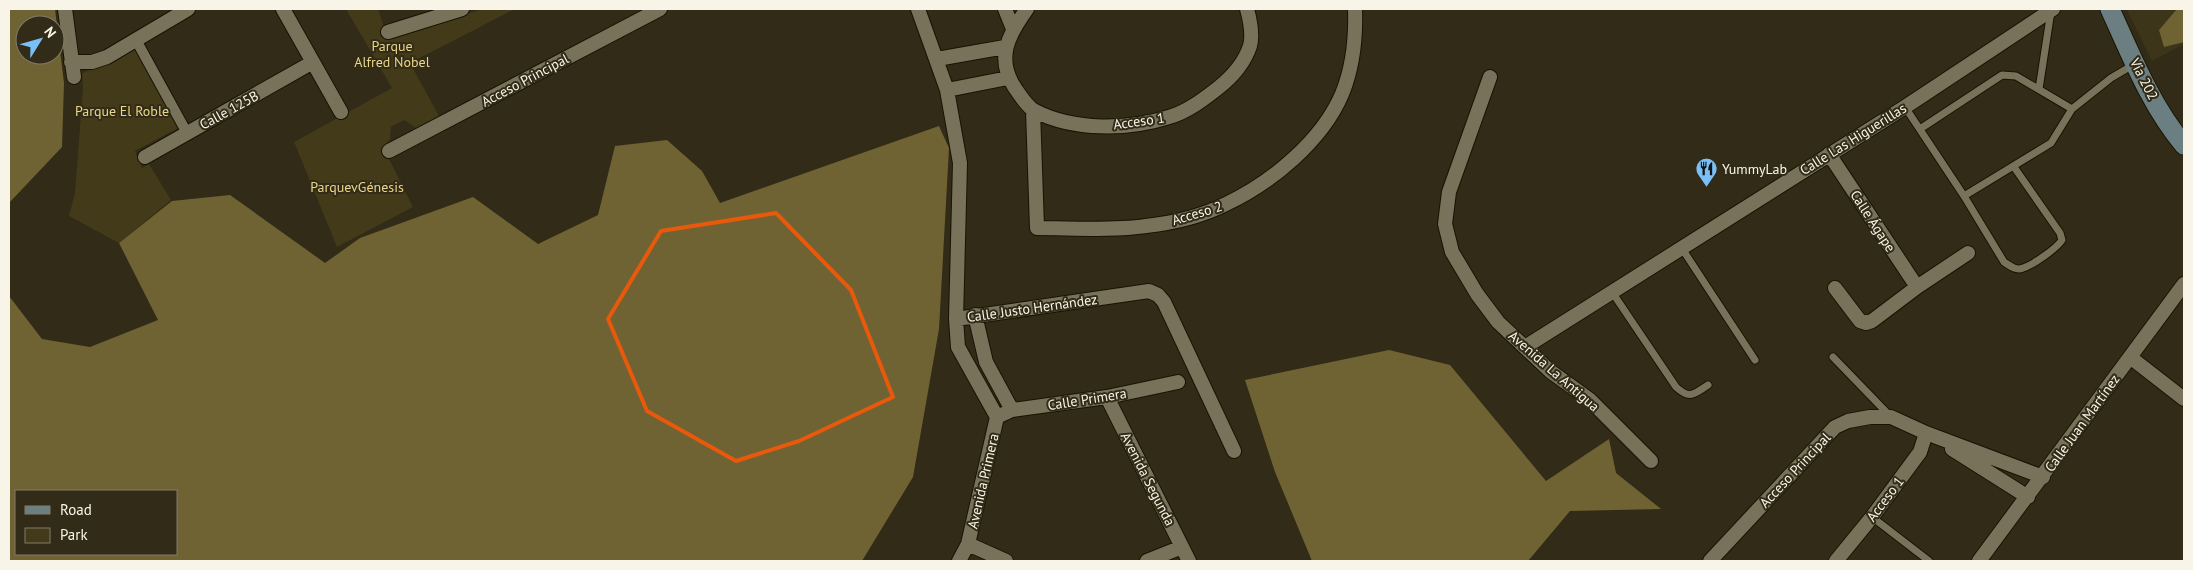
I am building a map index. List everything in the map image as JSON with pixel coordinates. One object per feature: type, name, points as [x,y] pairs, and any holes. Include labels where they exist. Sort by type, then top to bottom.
[{"type":"main road","name":"Vía 202","points":[[2110,9],[2150,93],[2176,136],[2184,145]]},
{"type":"street","points":[[65,9],[74,77]]},
{"type":"street","points":[[71,62],[100,60],[188,9]]},
{"type":"street","points":[[283,9],[340,112]]},
{"type":"street","points":[[388,32],[462,9]]},
{"type":"street","name":"Acceso Principal","points":[[389,151],[660,9]]},
{"type":"street","name":"Calle Justo Hernández","points":[[918,9],[938,59],[947,90],[960,163],[956,319],[1149,291],[1158,295],[1164,302],[1234,451]]},
{"type":"street","points":[[1005,9],[1012,29]]},
{"type":"street","points":[[1027,9],[1012,29],[1005,47],[1008,78],[1033,110]]},
{"type":"street","name":"Acceso 1","points":[[1033,110],[1067,122],[1102,126],[1135,124],[1170,117],[1210,94],[1230,79],[1243,63],[1250,45],[1251,25],[1248,9]]},
{"type":"street","name":"Acceso 2","points":[[1033,110],[1037,228],[1145,226],[1191,217],[1227,204],[1269,178],[1306,148],[1325,124],[1342,95],[1352,64],[1355,37],[1355,9]]},
{"type":"street","name":"Calle Las Higuerillas","points":[[1525,347],[1905,106],[2052,10]]},
{"type":"street","points":[[136,40],[187,133]]},
{"type":"street","points":[[938,59],[1005,47]]},
{"type":"street","name":"Calle 125B","points":[[145,157],[313,62]]},
{"type":"street","name":"Avenida La Antigua","points":[[1490,77],[1449,192],[1445,224],[1452,252],[1477,294],[1498,322],[1550,371],[1590,400],[1651,461]]},
{"type":"street","points":[[947,90],[1008,78]]},
{"type":"street","name":"Calle Ágape","points":[[1829,154],[1917,287]]},
{"type":"street","points":[[1835,288],[1860,321],[1866,323],[1872,321],[1917,287],[1968,253]]},
{"type":"street","name":"Calle Juan Martínez","points":[[1979,561],[2184,284]]},
{"type":"street","points":[[975,315],[986,362],[1012,410]]},
{"type":"street","name":"Avenida Primera","points":[[956,319],[958,347],[963,359],[997,417],[968,544],[959,561]]},
{"type":"street","points":[[2130,357],[2184,399]]},
{"type":"street","name":"Calle Primera","points":[[997,417],[1012,410],[1107,397],[1178,382]]},
{"type":"street","name":"Avenida Segunda","points":[[1107,397],[1189,561]]},
{"type":"street","name":"Acceso Principal","points":[[1710,561],[1835,427],[1848,420],[1891,417],[1926,433],[2043,477]]},
{"type":"street","name":"Acceso Principal","points":[[1926,433],[2028,497]]},
{"type":"street","name":"Acceso 1","points":[[1836,561],[1872,517],[1920,452],[1926,433]]},
{"type":"street","points":[[968,544],[1006,561]]},
{"type":"street","points":[[1147,561],[1182,547]]},
{"type":"lane","points":[[2039,90],[2052,10]]},
{"type":"lane","points":[[1964,196],[2051,143],[2072,108],[2111,78],[2136,64]]},
{"type":"lane","points":[[1920,129],[2002,75],[2016,76],[2072,108]]},
{"type":"lane","points":[[1905,106],[1964,196],[2004,262],[2013,268],[2022,269],[2058,246],[2062,240],[2060,232],[2014,167]]},
{"type":"lane","points":[[1681,247],[1755,360]]},
{"type":"lane","points":[[1612,292],[1676,387],[1684,394],[1691,395],[1708,385]]},
{"type":"lane","points":[[1833,357],[1891,417]]},
{"type":"lane","points":[[1872,517],[1929,561]]},
{"type":"highlighted area","points":[[776,213],[851,290],[893,397],[799,441],[736,461],[647,411],[608,319],[661,231]]},
{"type":"shaded area","points":[[9,9],[55,9],[56,15],[15,15],[15,65],[62,65],[64,83],[62,147],[9,203]]},
{"type":"shaded area","points":[[2177,9],[2184,9],[2184,42],[2164,47],[2159,30]]},
{"type":"shaded area","points":[[2184,9],[2184,44],[2152,61],[2127,10]]},
{"type":"shaded area","points":[[939,126],[949,148],[939,329],[913,477],[862,561],[9,561],[9,296],[42,339],[90,347],[158,320],[119,243],[172,201],[230,195],[325,263],[360,238],[473,197],[538,244],[598,215],[615,146],[667,140],[702,171],[720,203]]},
{"type":"shaded area","points":[[1389,350],[1450,365],[1546,481],[1609,439],[1616,473],[1661,509],[1570,511],[1528,561],[1312,561],[1275,472],[1245,380]]},
{"type":"green space","name":"ParquevGénesis","points":[[346,9],[378,9],[388,39],[482,9],[515,9],[410,63],[439,116],[416,128],[404,120],[391,127],[390,139],[383,147],[413,207],[337,247],[294,142],[392,88]]},
{"type":"green space","name":"Parque El Roble","points":[[134,48],[178,128],[135,151],[142,168],[149,164],[171,200],[119,243],[69,216],[75,193],[83,87],[82,73],[107,64]]},
{"type":"place","name":"YummyLab","points":[[1706,188]]},
{"type":"park label","name":"Parque Alfred Nobel","points":[[392,54]]}]
